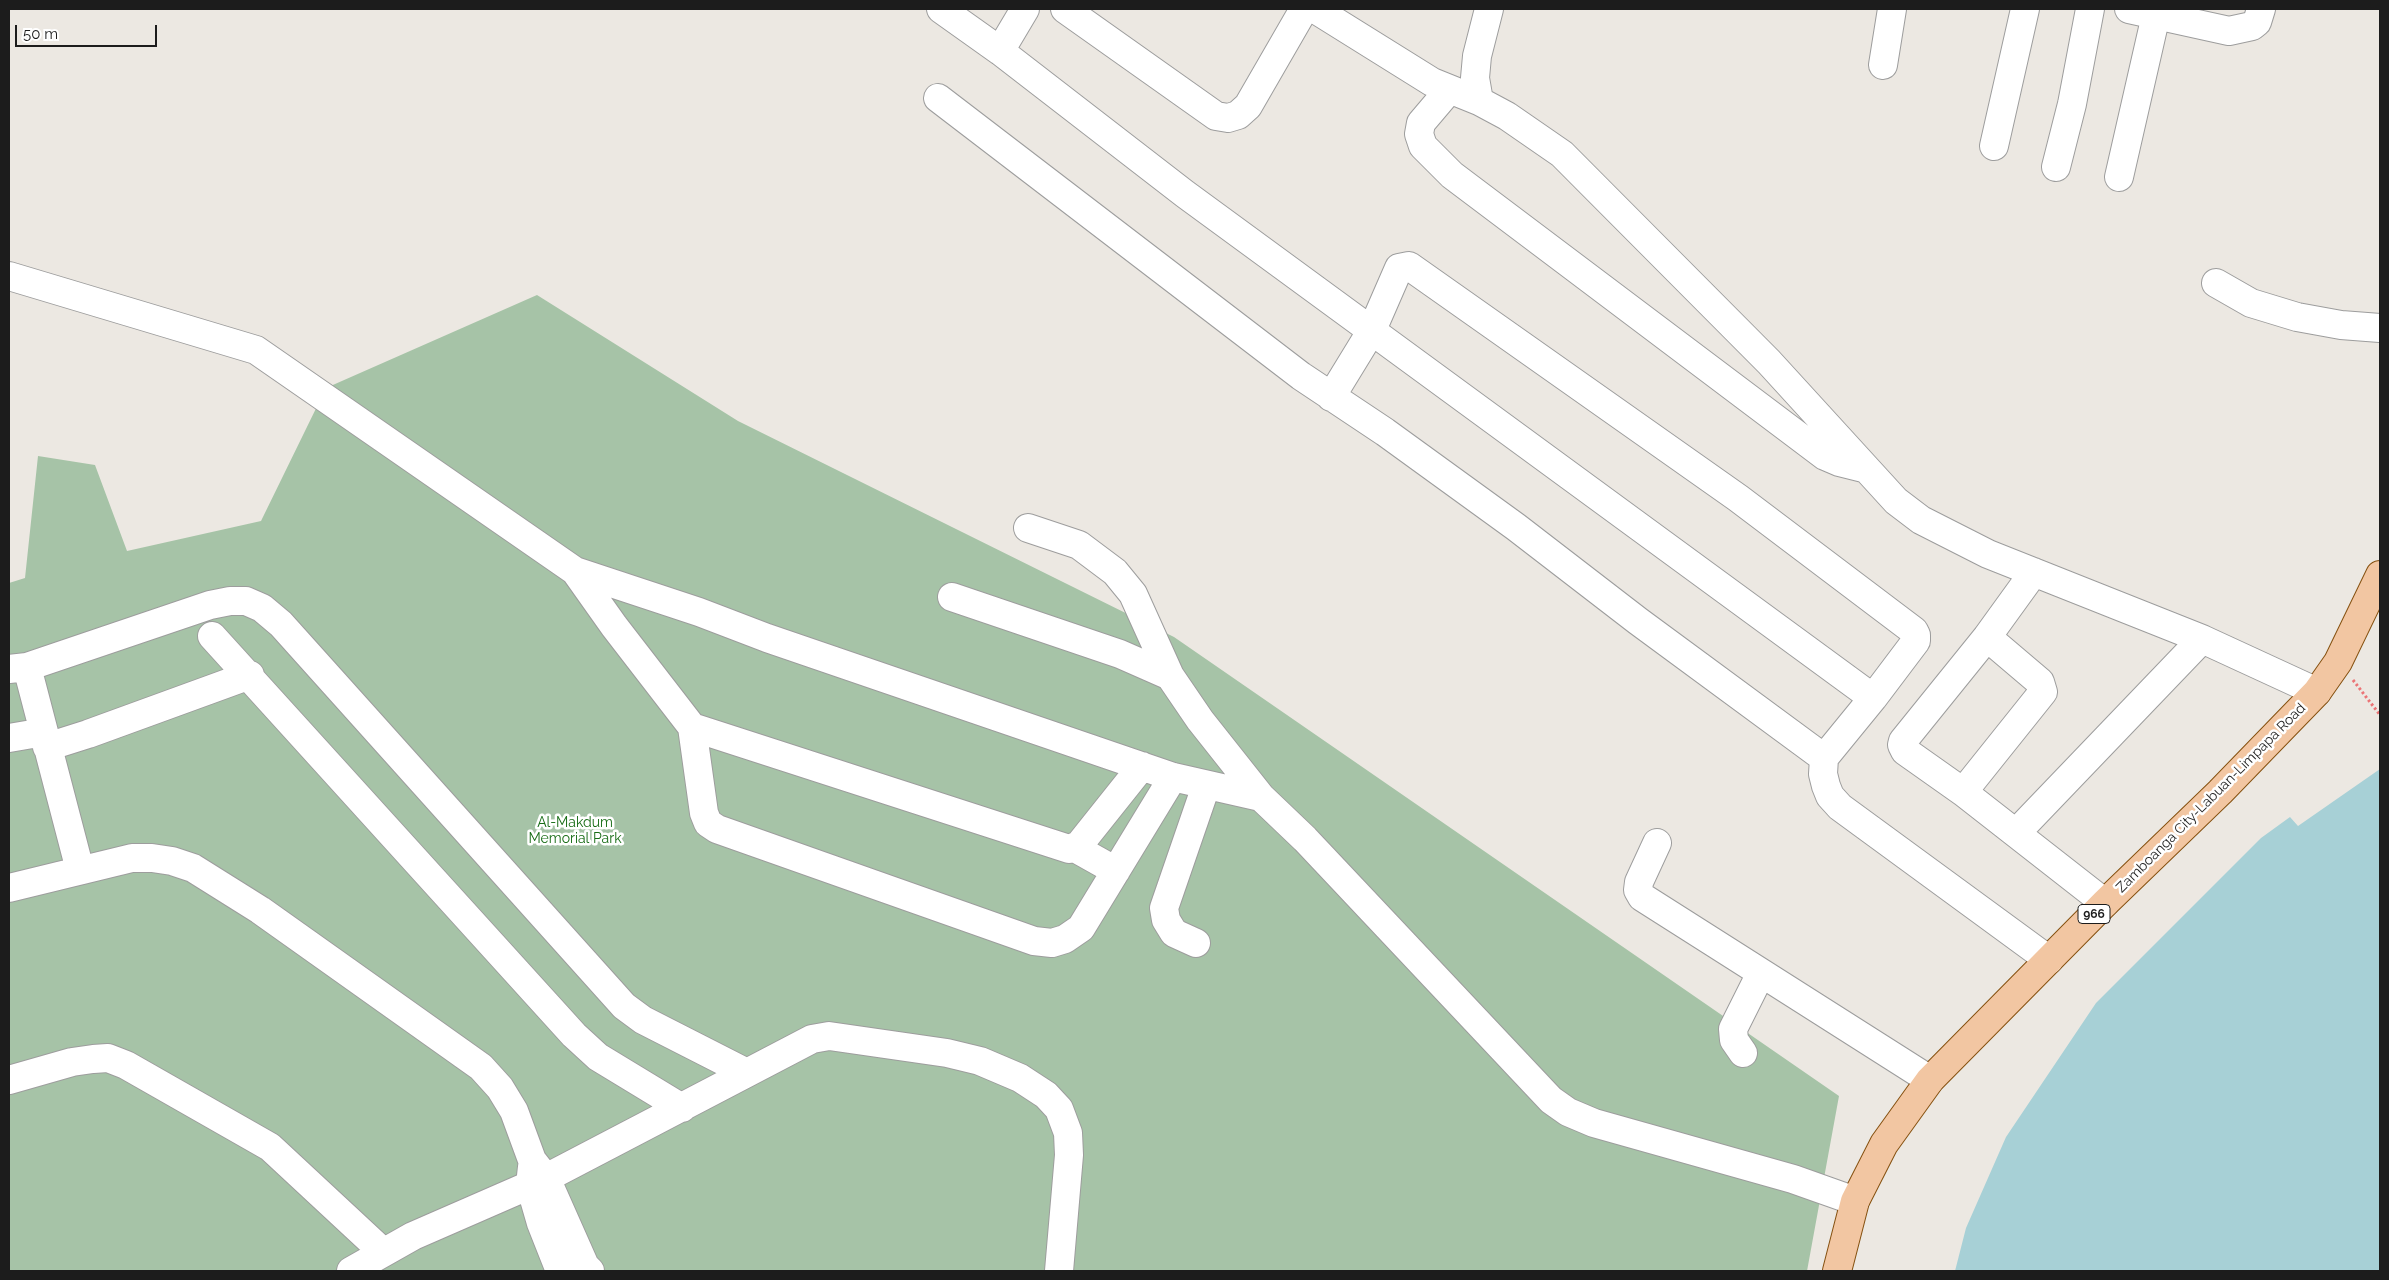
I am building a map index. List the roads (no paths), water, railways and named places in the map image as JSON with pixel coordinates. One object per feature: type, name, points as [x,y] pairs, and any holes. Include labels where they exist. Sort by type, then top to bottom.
[{"type":"main road","name":"Zamboanga City-Labuan-Limpapa Road","points":[[1837,1271],[1855,1201],[1884,1144],[1930,1080],[2105,903],[2220,792],[2317,692],[2338,662],[2380,575]]},
{"type":"street","points":[[941,9],[1000,51],[1185,194],[1873,698]]},
{"type":"street","points":[[1000,51],[1025,9]]},
{"type":"street","points":[[1065,9],[1216,116],[1228,118],[1238,114],[1248,106],[1304,9]]},
{"type":"street","points":[[1315,9],[1432,82],[1479,101],[1541,138],[1562,154],[1650,240],[1769,362],[1896,501],[1921,520],[1956,540],[2202,638],[2317,692]]},
{"type":"street","points":[[1479,101],[1475,78],[1489,9]]},
{"type":"street","points":[[1883,65],[1892,9]]},
{"type":"street","points":[[1994,146],[2025,9]]},
{"type":"street","points":[[2056,167],[2072,104],[2090,9]]},
{"type":"street","points":[[2129,9],[2229,31],[2252,26],[2258,22],[2261,9]]},
{"type":"street","points":[[2119,177],[2156,15]]},
{"type":"street","points":[[1449,90],[1421,123],[1419,134],[1423,146],[1452,175],[1825,456],[1865,469]]},
{"type":"street","points":[[938,98],[1331,397],[1385,432],[1516,527],[1638,621],[1824,758]]},
{"type":"street","points":[[1331,397],[1372,330],[1399,268],[1409,266],[1738,498],[1914,631],[1916,641],[1824,758],[1823,774],[1830,796],[1840,807],[2049,960]]},
{"type":"street","points":[[9,276],[256,350],[575,571],[699,612],[767,638],[1173,777],[1261,798]]},
{"type":"street","points":[[2216,283],[2252,303],[2297,316],[2341,325],[2380,328]]},
{"type":"street","points":[[1028,528],[1079,545],[1115,572],[1133,594],[1170,676],[1261,798],[1306,839],[1551,1100],[1568,1112],[1594,1123],[1793,1180],[1855,1201]]},
{"type":"street","points":[[575,571],[614,626],[692,727],[704,813],[708,823],[717,828],[1034,941],[1052,943],[1065,939],[1081,928],[1173,777]]},
{"type":"street","points":[[2034,572],[1987,636],[1903,741],[1905,751],[2017,832],[2105,903]]},
{"type":"street","points":[[952,597],[1120,654],[1170,676]]},
{"type":"street","points":[[80,870],[46,739],[18,668],[210,605],[230,600],[246,600],[262,608],[281,624],[624,1006],[643,1020],[747,1073]]},
{"type":"street","points":[[212,636],[574,1034],[598,1057],[682,1108]]},
{"type":"street","points":[[1963,792],[2043,692],[2040,682],[1987,636]]},
{"type":"street","points":[[2017,832],[2202,638]]},
{"type":"street","points":[[9,738],[46,739],[88,734],[250,676]]},
{"type":"street","points":[[692,727],[1069,849],[1075,848],[1116,870]]},
{"type":"street","points":[[1075,848],[1142,766]]},
{"type":"street","points":[[1196,943],[1174,933],[1166,920],[1164,908],[1206,786]]},
{"type":"street","points":[[1657,843],[1639,882],[1638,890],[1642,897],[1930,1080]]},
{"type":"street","points":[[9,888],[132,858],[152,858],[172,861],[193,868],[260,910],[481,1067],[500,1088],[514,1111],[536,1174],[585,1266],[590,1271]]},
{"type":"street","points":[[1743,1053],[1734,1040],[1733,1029],[1761,974]]},
{"type":"street","points":[[351,1271],[383,1252],[536,1174],[682,1108],[812,1039],[829,1036],[947,1053],[980,1061],[1020,1078],[1046,1094],[1059,1109],[1068,1133],[1069,1155],[1059,1271]]},
{"type":"street","points":[[9,1080],[72,1062],[93,1059],[108,1058],[126,1065],[270,1147],[383,1252]]},
{"type":"street","points":[[536,1174],[541,1224],[560,1271]]},
{"type":"water","points":[[2380,769],[2380,1271],[1955,1271],[1966,1228],[2006,1137],[2096,1003],[2261,838],[2290,817],[2298,826]]},
{"type":"park label","name":"Al-Makdum Memorial Park","points":[[575,832]]}]
